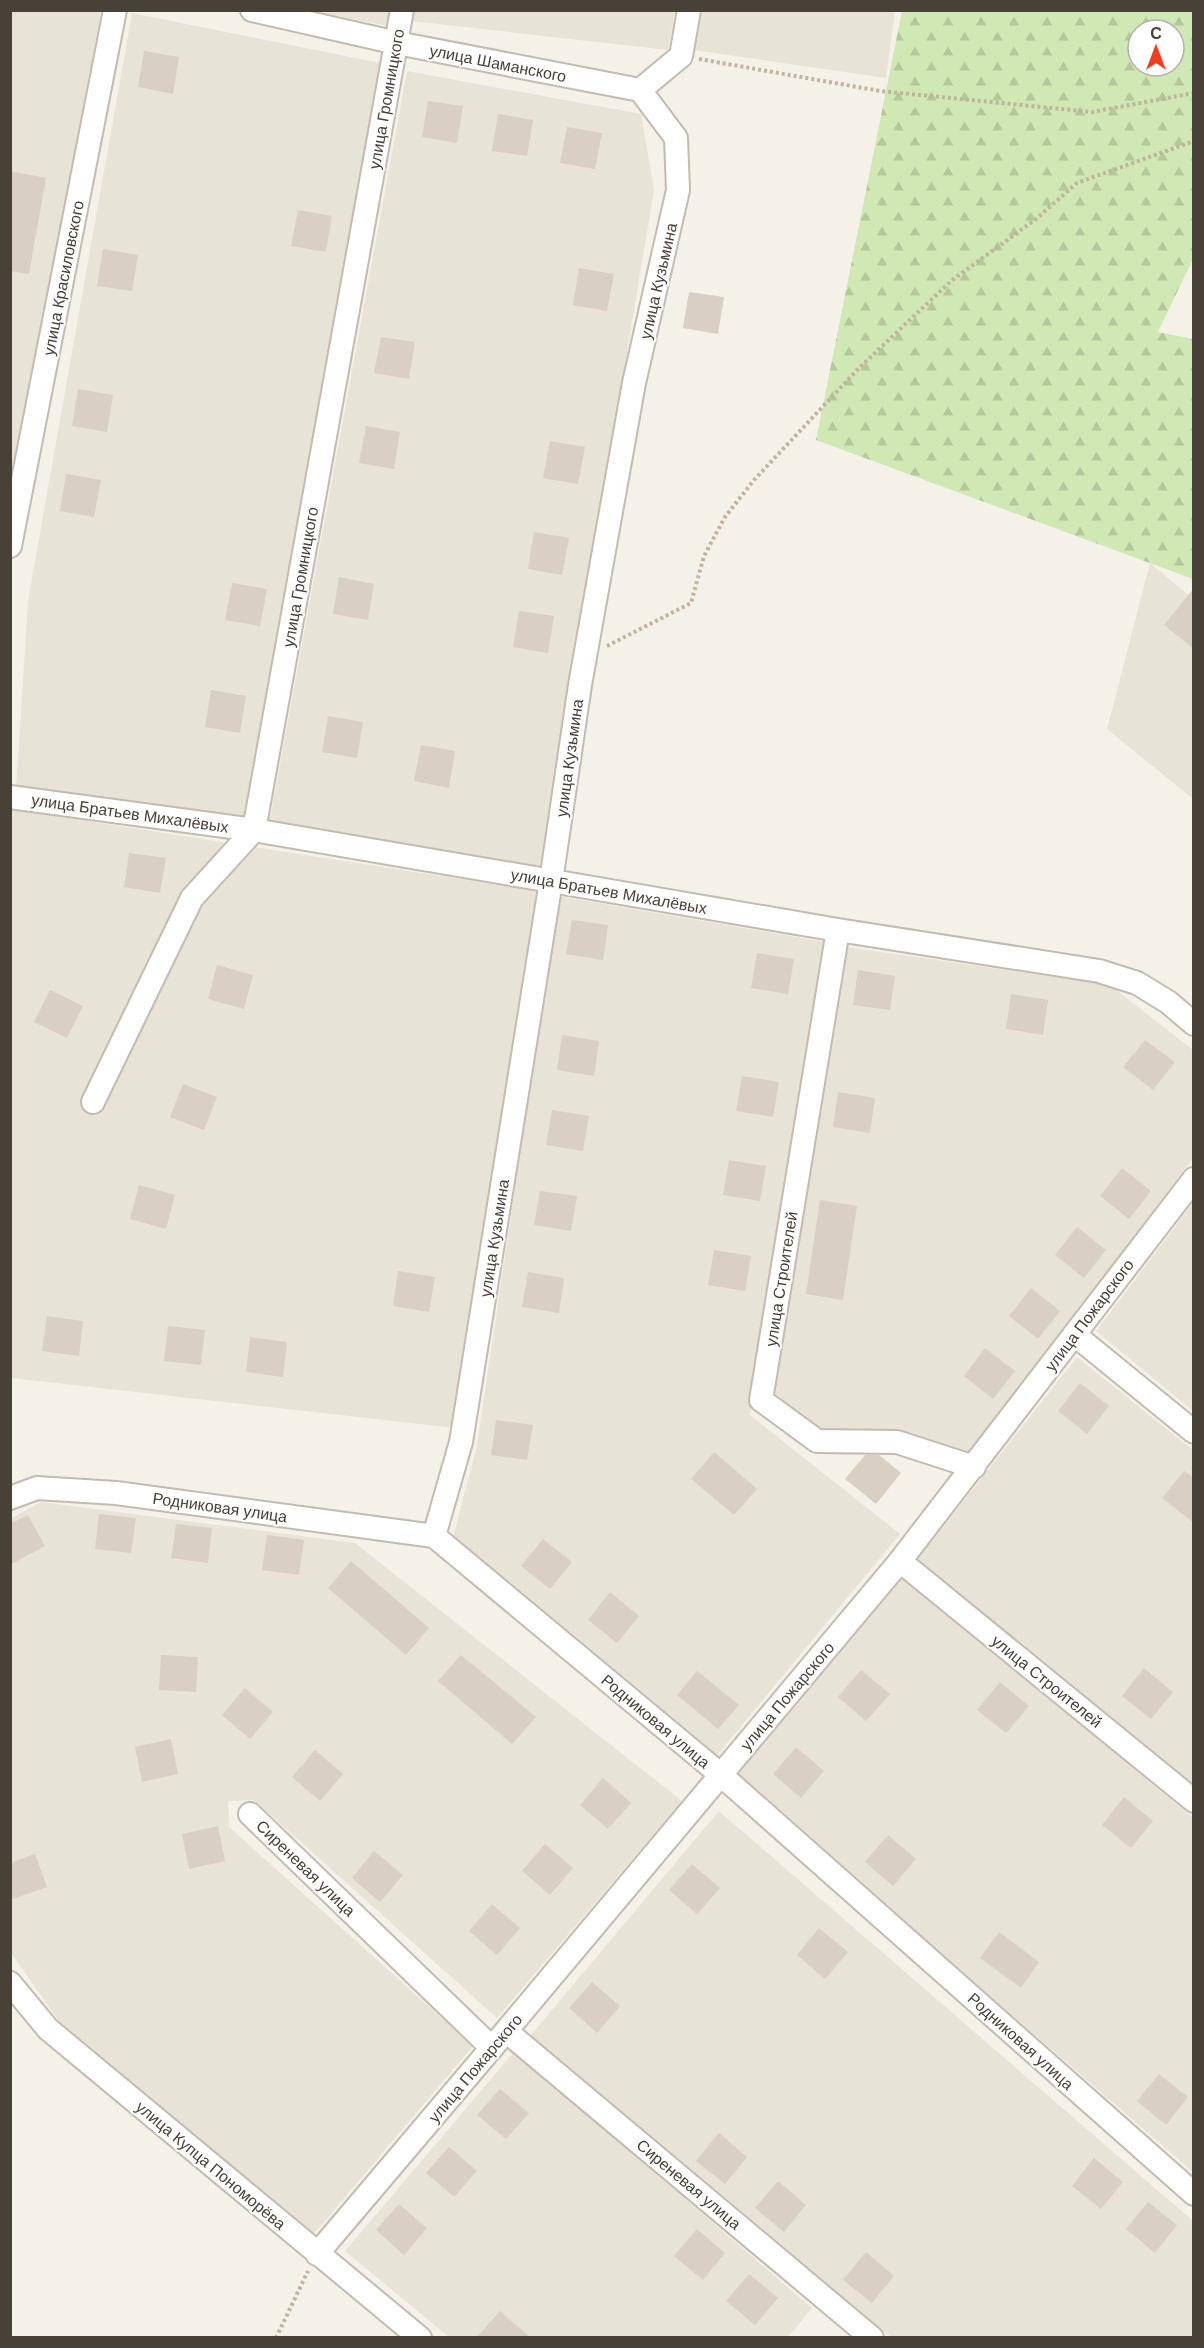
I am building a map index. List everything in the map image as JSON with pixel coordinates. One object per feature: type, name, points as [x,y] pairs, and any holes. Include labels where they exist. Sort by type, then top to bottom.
[{"type":"street","name":"улица Красиловского","points":[[10,546],[115,10]]},
{"type":"street","name":"улица Шаманского","points":[[252,10],[397,43],[640,90]]},
{"type":"street","name":"улица Громницкого","points":[[254,830],[402,10]]},
{"type":"street","points":[[640,90],[681,56],[689,10]]},
{"type":"street","name":"улица Кузьмина","points":[[434,1536],[461,1442],[585,658],[634,383],[678,190],[676,138],[640,90]]},
{"type":"street","name":"улица Братьев Михалёвых","points":[[10,796],[254,830],[838,930],[1099,971],[1137,983],[1168,1002],[1194,1024]]},
{"type":"street","points":[[93,1102],[192,898],[254,830]]},
{"type":"street","name":"улица Строителей","points":[[838,930],[761,1400],[817,1441],[897,1442],[974,1467]]},
{"type":"street","name":"улица Пожарского","points":[[317,2254],[900,1561],[1194,1179]]},
{"type":"street","points":[[1075,1335],[1194,1432]]},
{"type":"street","name":"Родниковая улица","points":[[10,1498],[37,1488],[116,1493],[434,1536],[721,1775],[1194,2194]]},
{"type":"street","name":"улица Строителей","points":[[900,1561],[1194,1801]]},
{"type":"street","name":"Сиреневая улица","points":[[250,1814],[499,2039],[872,2337]]},
{"type":"street","name":"улица Купца Пономорёва","points":[[10,1983],[48,2029],[420,2337]]},
{"type":"path","points":[[681,56],[880,91],[1092,112],[1194,93]]},
{"type":"path","points":[[585,658],[691,603],[704,556],[724,517],[754,480],[859,368],[951,281],[1036,219],[1077,183],[1194,141]]},
{"type":"path","points":[[276,2337],[317,2254]]},
{"type":"shaded area","points":[[414,10],[675,11],[668,50],[412,21]]},
{"type":"shaded area","points":[[11,11],[101,11],[11,493]]},
{"type":"shaded area","points":[[314,11],[390,11],[388,26]]},
{"type":"shaded area","points":[[702,11],[895,11],[886,78],[694,50]]},
{"type":"shaded area","points":[[132,13],[380,63],[246,820],[16,790],[28,601]]},
{"type":"shaded area","points":[[407,71],[641,114],[654,190],[541,866],[269,824]]},
{"type":"shaded area","points":[[1150,563],[1193,599],[1193,799],[1107,729]]},
{"type":"shaded area","points":[[10,809],[537,891],[455,1428],[11,1378]]},
{"type":"shaded area","points":[[558,896],[825,942],[750,1415],[900,1534],[714,1759],[452,1541],[477,1446]]},
{"type":"shaded area","points":[[846,947],[1110,985],[1193,1050],[1193,1158],[967,1457],[905,1433],[814,1429],[772,1391]]},
{"type":"shaded area","points":[[1193,1203],[1193,1411],[1096,1331]]},
{"type":"shaded area","points":[[1077,1357],[1193,1450],[1193,1786],[916,1561]]},
{"type":"shaded area","points":[[41,1502],[355,1543],[682,1801],[497,2018],[254,1800],[228,1801],[229,1827],[473,2046],[314,2234],[59,2021],[11,1953],[10,1519]]},
{"type":"shaded area","points":[[903,1577],[1193,1818],[1193,2172],[735,1775]]},
{"type":"shaded area","points":[[719,1811],[1193,2221],[1193,2337],[891,2337],[525,2042]]},
{"type":"shaded area","points":[[514,2052],[812,2308],[788,2337],[449,2337],[345,2251]]},
{"type":"green space","points":[[902,11],[1193,11],[1193,259],[1158,332],[1193,339],[1193,579],[816,440]]},
{"type":"building","points":[[144,51],[179,57],[173,94],[138,87]]},
{"type":"building","points":[[428,101],[463,106],[457,143],[422,137]]},
{"type":"building","points":[[498,114],[533,120],[527,156],[492,151]]},
{"type":"building","points":[[567,127],[602,133],[595,169],[560,163]]},
{"type":"building","points":[[10,171],[46,178],[29,274],[10,271]]},
{"type":"building","points":[[298,210],[332,216],[326,252],[291,246]]},
{"type":"building","points":[[103,249],[138,255],[132,291],[97,286]]},
{"type":"building","points":[[579,268],[614,274],[607,311],[573,305]]},
{"type":"building","points":[[689,292],[724,297],[718,334],[683,328]]},
{"type":"building","points":[[381,337],[415,342],[409,379],[374,373]]},
{"type":"building","points":[[78,389],[113,395],[107,432],[72,426]]},
{"type":"building","points":[[366,426],[400,432],[394,469],[359,463]]},
{"type":"building","points":[[550,441],[585,447],[578,484],[543,478]]},
{"type":"building","points":[[66,474],[101,480],[94,517],[60,511]]},
{"type":"building","points":[[534,532],[569,538],[562,575],[528,569]]},
{"type":"building","points":[[339,577],[374,584],[368,620],[333,614]]},
{"type":"building","points":[[232,583],[267,589],[260,626],[225,620]]},
{"type":"building","points":[[1194,588],[1194,649],[1164,625]]},
{"type":"building","points":[[519,611],[554,616],[548,653],[513,647]]},
{"type":"building","points":[[211,690],[246,696],[240,733],[205,727]]},
{"type":"building","points":[[328,716],[363,722],[357,758],[322,752]]},
{"type":"building","points":[[421,745],[455,751],[449,788],[414,781]]},
{"type":"building","points":[[129,853],[166,858],[160,893],[124,887]]},
{"type":"building","points":[[572,920],[608,925],[603,960],[566,954]]},
{"type":"building","points":[[757,953],[794,959],[788,994],[751,988]]},
{"type":"building","points":[[217,965],[253,975],[244,1009],[208,999]]},
{"type":"building","points":[[858,970],[895,976],[890,1010],[853,1005]]},
{"type":"building","points":[[50,990],[83,1006],[67,1038],[34,1022]]},
{"type":"building","points":[[1011,994],[1048,1000],[1043,1035],[1006,1029]]},
{"type":"building","points":[[562,1035],[599,1041],[594,1076],[557,1070]]},
{"type":"building","points":[[1145,1040],[1175,1062],[1153,1090],[1123,1067]]},
{"type":"building","points":[[742,1076],[779,1082],[773,1117],[736,1111]]},
{"type":"building","points":[[183,1084],[217,1097],[204,1130],[170,1117]]},
{"type":"building","points":[[838,1092],[875,1098],[870,1133],[833,1127]]},
{"type":"building","points":[[552,1110],[589,1116],[583,1151],[546,1145]]},
{"type":"building","points":[[729,1160],[766,1166],[760,1201],[723,1195]]},
{"type":"building","points":[[1122,1168],[1151,1191],[1129,1219],[1100,1196]]},
{"type":"building","points":[[139,1185],[175,1195],[166,1229],[130,1219]]},
{"type":"building","points":[[540,1191],[577,1196],[571,1231],[534,1225]]},
{"type":"building","points":[[820,1200],[857,1206],[843,1300],[806,1294]]},
{"type":"building","points":[[1077,1227],[1106,1250],[1084,1278],[1055,1255]]},
{"type":"building","points":[[714,1250],[751,1256],[745,1291],[708,1285]]},
{"type":"building","points":[[398,1271],[435,1277],[429,1312],[393,1306]]},
{"type":"building","points":[[528,1272],[564,1278],[559,1313],[522,1307]]},
{"type":"building","points":[[1031,1288],[1060,1311],[1038,1339],[1009,1316]]},
{"type":"building","points":[[47,1316],[83,1321],[79,1356],[42,1351]]},
{"type":"building","points":[[168,1326],[205,1330],[201,1365],[164,1361]]},
{"type":"building","points":[[250,1337],[287,1342],[283,1377],[246,1372]]},
{"type":"building","points":[[985,1348],[1015,1371],[993,1399],[964,1376]]},
{"type":"building","points":[[1080,1383],[1109,1406],[1087,1434],[1058,1411]]},
{"type":"building","points":[[496,1420],[533,1425],[527,1460],[491,1455]]},
{"type":"building","points":[[714,1452],[757,1489],[734,1515],[691,1479]]},
{"type":"building","points":[[865,1455],[879,1455],[901,1473],[876,1504],[845,1479]]},
{"type":"building","points":[[1184,1471],[1194,1478],[1194,1523],[1162,1498]]},
{"type":"building","points":[[99,1514],[136,1518],[131,1553],[95,1549]]},
{"type":"building","points":[[28,1515],[45,1546],[10,1565],[10,1524]]},
{"type":"building","points":[[176,1524],[212,1528],[208,1563],[171,1558]]},
{"type":"building","points":[[267,1535],[304,1540],[299,1575],[262,1570]]},
{"type":"building","points":[[543,1539],[572,1562],[550,1589],[521,1566]]},
{"type":"building","points":[[351,1561],[429,1628],[406,1655],[328,1588]]},
{"type":"building","points":[[610,1592],[639,1616],[617,1643],[588,1620]]},
{"type":"building","points":[[161,1655],[198,1657],[196,1692],[159,1690]]},
{"type":"building","points":[[461,1655],[536,1717],[512,1744],[438,1681]]},
{"type":"building","points":[[1144,1668],[1173,1692],[1151,1719],[1122,1696]]},
{"type":"building","points":[[861,1670],[890,1694],[866,1721],[838,1697]]},
{"type":"building","points":[[697,1671],[739,1705],[718,1729],[677,1695]]},
{"type":"building","points":[[1000,1682],[1029,1706],[1006,1733],[977,1710]]},
{"type":"building","points":[[245,1688],[273,1712],[250,1739],[222,1715]]},
{"type":"building","points":[[171,1739],[178,1774],[142,1782],[135,1747]]},
{"type":"building","points":[[796,1747],[824,1771],[801,1798],[773,1774]]},
{"type":"building","points":[[315,1750],[343,1774],[320,1801],[292,1777]]},
{"type":"building","points":[[603,1778],[631,1803],[608,1829],[580,1805]]},
{"type":"building","points":[[1124,1797],[1153,1821],[1131,1848],[1102,1825]]},
{"type":"building","points":[[218,1826],[225,1861],[189,1869],[182,1834]]},
{"type":"building","points":[[888,1835],[916,1859],[893,1886],[865,1862]]},
{"type":"building","points":[[545,1844],[573,1868],[550,1895],[522,1871]]},
{"type":"building","points":[[374,1851],[403,1875],[380,1902],[352,1878]]},
{"type":"building","points":[[35,1854],[47,1887],[10,1900],[10,1863]]},
{"type":"building","points":[[692,1864],[720,1888],[697,1914],[669,1890]]},
{"type":"building","points":[[492,1904],[520,1928],[497,1955],[469,1931]]},
{"type":"building","points":[[819,1928],[848,1952],[825,1979],[797,1955]]},
{"type":"building","points":[[999,1932],[1039,1962],[1021,1988],[980,1958]]},
{"type":"building","points":[[592,1982],[620,2006],[597,2033],[569,2008]]},
{"type":"building","points":[[1159,2074],[1188,2097],[1166,2125],[1137,2101]]},
{"type":"building","points":[[500,2089],[529,2113],[506,2139],[477,2115]]},
{"type":"building","points":[[719,2133],[747,2157],[725,2184],[696,2161]]},
{"type":"building","points":[[449,2147],[477,2171],[454,2197],[426,2173]]},
{"type":"building","points":[[1094,2158],[1123,2182],[1101,2209],[1072,2186]]},
{"type":"building","points":[[778,2181],[806,2205],[784,2232],[755,2208]]},
{"type":"building","points":[[1148,2202],[1177,2225],[1155,2253],[1126,2229]]},
{"type":"building","points":[[399,2204],[427,2228],[404,2255],[376,2230]]},
{"type":"building","points":[[697,2229],[725,2253],[703,2280],[674,2256]]},
{"type":"building","points":[[866,2252],[894,2276],[872,2303],[843,2280]]},
{"type":"building","points":[[749,2274],[778,2298],[755,2325],[726,2301]]},
{"type":"building","points":[[500,2311],[530,2337],[477,2337]]}]
